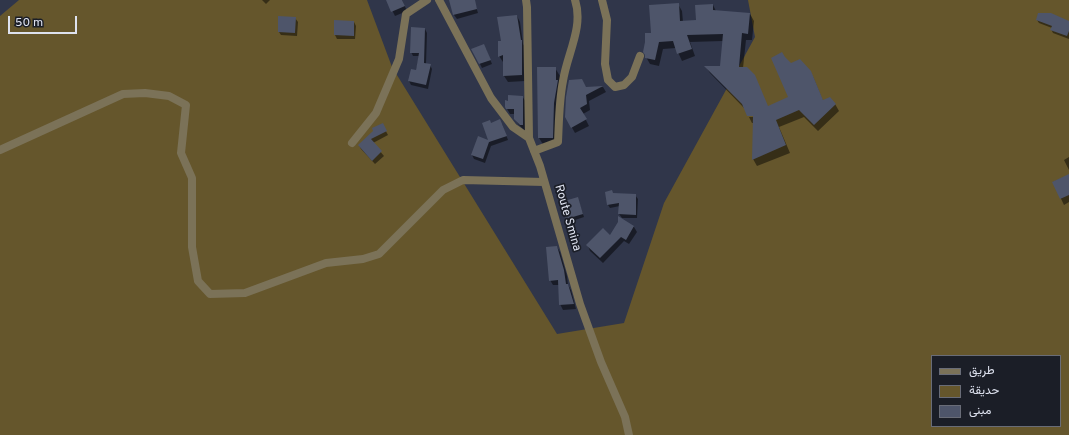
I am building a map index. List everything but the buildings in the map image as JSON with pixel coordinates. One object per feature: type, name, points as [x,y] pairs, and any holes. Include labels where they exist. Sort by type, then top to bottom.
[{"type":"street","points":[[352,143],[376,113],[399,59],[406,14],[427,0]]},
{"type":"street","points":[[439,0],[491,98],[513,127],[529,138]]},
{"type":"street","name":"Route Smina","points":[[526,0],[529,138],[540,166],[580,304],[601,362],[625,417],[629,435]]},
{"type":"street","points":[[534,151],[558,142],[563,79],[578,24],[575,0]]},
{"type":"street","points":[[602,0],[607,20],[605,64],[608,80],[614,87],[624,85],[632,77],[640,56]]},
{"type":"street","points":[[0,150],[123,94],[145,93],[169,96],[186,105],[181,154],[192,178],[192,247],[198,281],[210,294],[245,293],[326,264],[363,259],[379,254],[443,190],[463,180],[544,182]]},
{"type":"green space","points":[[19,0],[367,0],[392,67],[557,334],[624,323],[664,203],[755,37],[748,0],[1069,0],[1069,435],[0,435],[0,16]]}]
